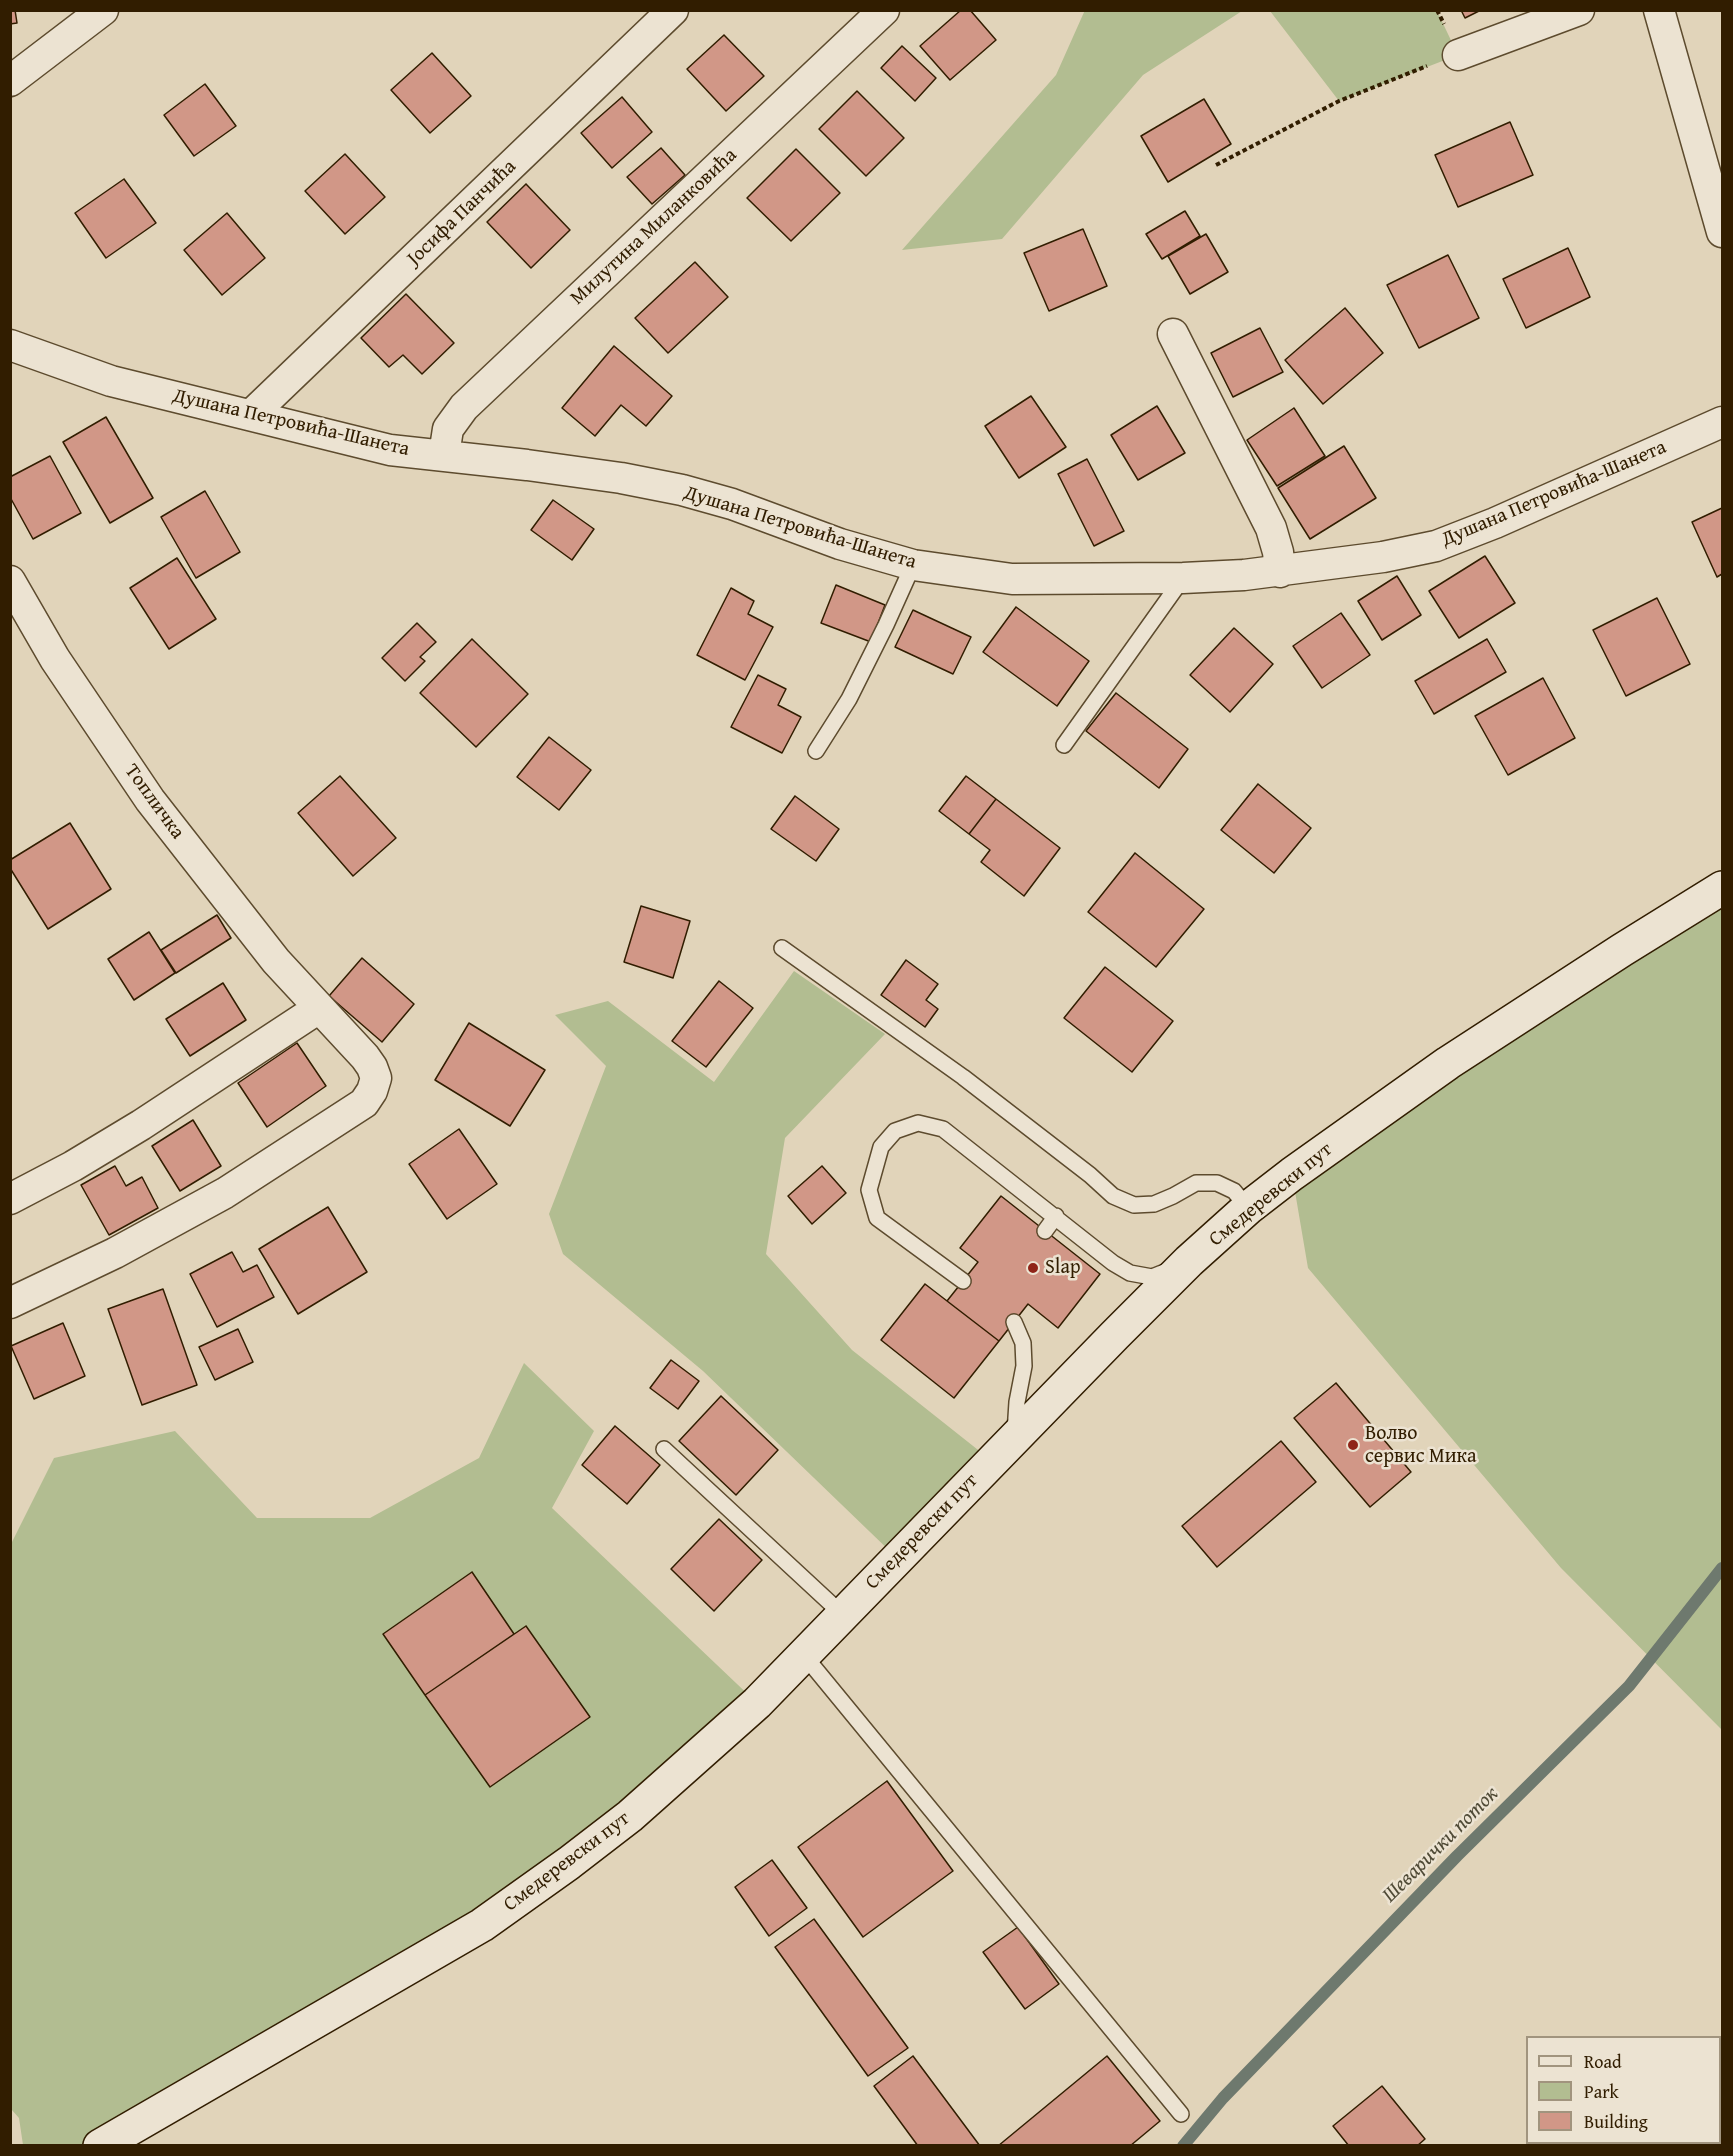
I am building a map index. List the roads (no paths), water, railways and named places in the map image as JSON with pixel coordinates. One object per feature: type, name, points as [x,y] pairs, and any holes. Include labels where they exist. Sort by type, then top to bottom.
[{"type":"main road","name":"Смедеревски пут","points":[[100,2145],[482,1925],[630,1816],[757,1703],[1189,1261],[1248,1208],[1292,1174],[1449,1063],[1722,888]]},
{"type":"street","points":[[10,81],[75,20],[103,10]]},
{"type":"street","name":"Јосифа Панчића","points":[[251,415],[673,10]]},
{"type":"street","name":"Милутина Миланковића","points":[[444,455],[448,429],[464,407],[884,10]]},
{"type":"street","points":[[1458,55],[1579,10]]},
{"type":"street","points":[[1659,10],[1722,232]]},
{"type":"street","points":[[1173,334],[1271,528],[1278,552],[1280,572]]},
{"type":"street","name":"Душана Петровића-Шанета","points":[[10,345],[111,381],[390,450],[621,478],[682,490],[732,504],[840,544],[913,565],[1012,579],[1244,576],[1383,557],[1436,546],[1495,523],[1722,422]]},
{"type":"street","name":"Топличка","points":[[10,581],[55,659],[150,800],[276,961],[372,1067],[376,1078],[372,1091],[364,1103],[225,1193],[115,1253],[10,1303]]},
{"type":"street","points":[[10,1200],[132,1131],[319,1008]]},
{"type":"lane","points":[[816,751],[849,699],[913,565]]},
{"type":"lane","points":[[1064,745],[1183,578]]},
{"type":"lane","points":[[782,948],[963,1077],[1090,1175],[1113,1196],[1134,1205],[1154,1204],[1196,1183],[1217,1183],[1234,1191],[1248,1208]]},
{"type":"lane","points":[[963,1281],[878,1218],[869,1190],[881,1147],[895,1131],[918,1123],[944,1129],[1113,1263],[1130,1273],[1152,1277],[1189,1261]]},
{"type":"lane","points":[[1045,1231],[1056,1216]]},
{"type":"lane","points":[[1014,1322],[1023,1343],[1024,1366],[1017,1402],[1015,1437]]},
{"type":"lane","points":[[664,1449],[842,1614]]},
{"type":"lane","points":[[803,1654],[1181,2114]]},
{"type":"waterway","name":"Шеварички поток","points":[[1183,2146],[1223,2098],[1457,1856],[1629,1686],[1722,1568]]},
{"type":"place","name":"Slap","points":[[1033,1268]]},
{"type":"place","name":"Волво сервис Мика","points":[[1353,1445]]}]
